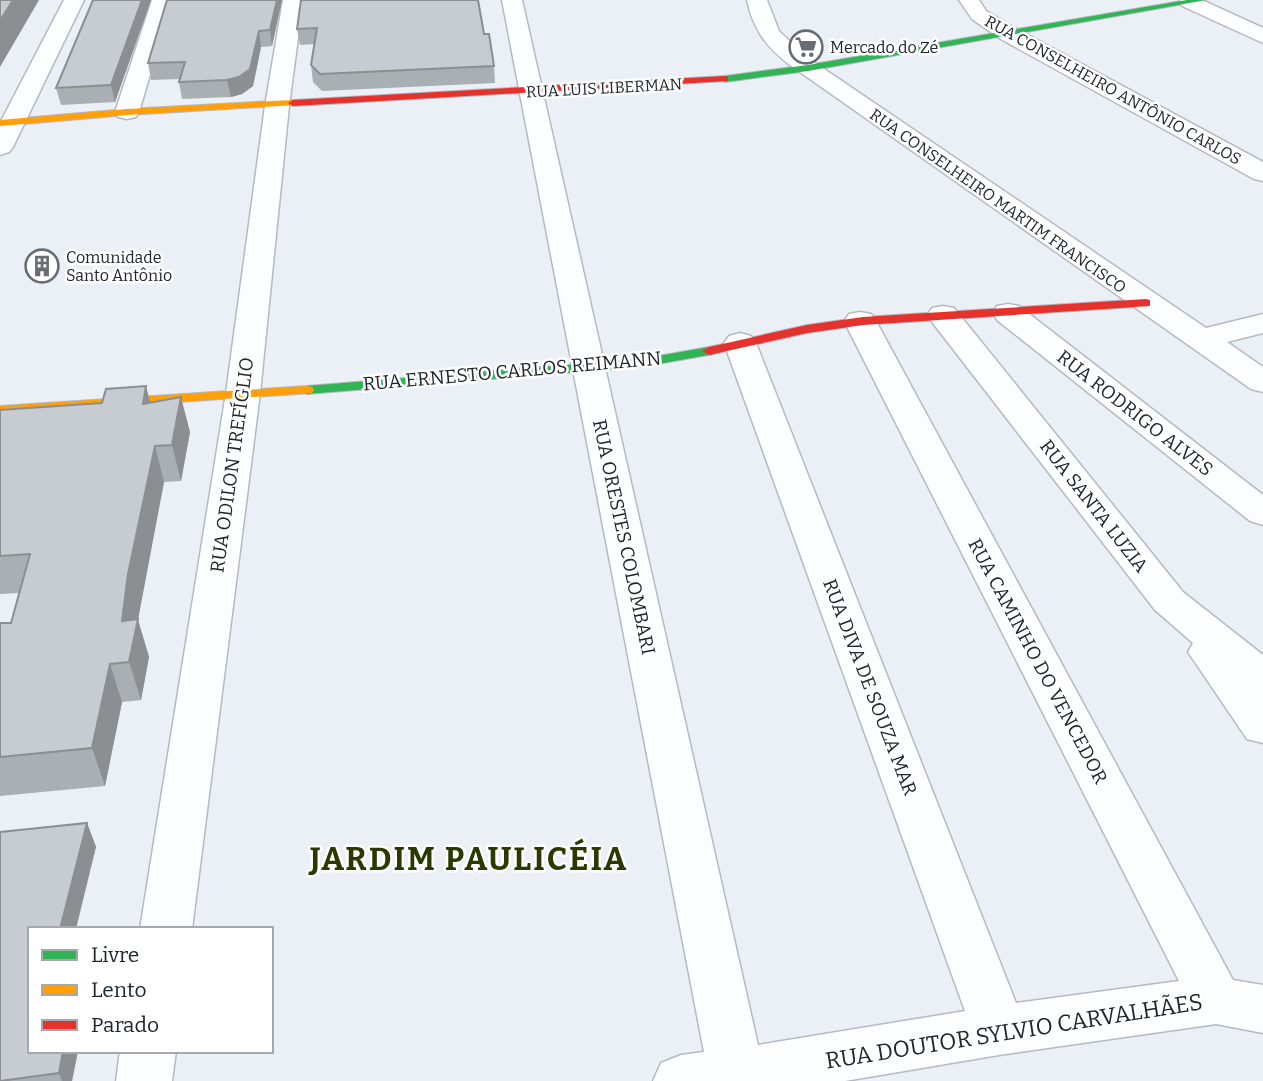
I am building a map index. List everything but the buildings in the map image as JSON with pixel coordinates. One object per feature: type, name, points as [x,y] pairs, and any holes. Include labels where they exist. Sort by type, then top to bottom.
[{"type":"street","points":[[0,146],[6,123],[74,0]]},
{"type":"street","points":[[127,113],[162,0]]},
{"type":"street","name":"RUA ODILON TREFÍGLIO","points":[[166,927],[243,393],[277,106],[293,0]]},
{"type":"street","name":"RUA ORESTES COLOMBARI","points":[[512,0],[736,1074]]},
{"type":"street","name":"RUA CONSELHEIRO MARTIM FRANCISCO","points":[[757,0],[761,23],[776,44],[1263,382]]},
{"type":"street","name":"RUA CONSELHEIRO ANTÔNIO CARLOS","points":[[969,0],[979,15],[1007,33],[1263,173]]},
{"type":"street","points":[[1196,1],[1263,36]]},
{"type":"street","name":"RUA LUIS LIBERMAN","points":[[6,123],[127,113],[702,82],[808,68],[1196,1]]},
{"type":"street","name":"RUA ERNESTO CARLOS REIMANN","points":[[0,410],[645,362],[860,321],[1080,310],[1146,303]]},
{"type":"street","name":"RUA RODRIGO ALVES","points":[[1008,313],[1263,513]]},
{"type":"street","name":"RUA SANTA LUZIA","points":[[943,315],[1169,601],[1263,678]]},
{"type":"street","name":"RUA CAMINHO DO VENCEDOR","points":[[860,321],[1239,1005]]},
{"type":"street","points":[[1202,339],[1263,323]]},
{"type":"street","name":"RUA DIVA DE SOUZA MAR","points":[[740,343],[999,1030]]},
{"type":"street","points":[[1169,601],[1263,727]]},
{"type":"street","name":"RUA DOUTOR SYLVIO CARVALHÃES","points":[[681,1081],[999,1030],[1239,1005]]},
{"type":"street","points":[[144,1081],[148,1053]]},
{"type":"traffic: fast","points":[[725,79],[808,68],[1202,0]]},
{"type":"traffic: fast","points":[[307,390],[641,363],[709,351]]},
{"type":"traffic: slow","points":[[0,123],[127,112],[293,103]]},
{"type":"traffic: slow","points":[[0,410],[307,390]]},
{"type":"traffic: jam","points":[[293,103],[725,79]]},
{"type":"traffic: jam","points":[[709,351],[807,329],[863,321],[1146,303]]},
{"type":"place","name":"Mercado do Zé","points":[[806,47]]},
{"type":"place","name":"Comunidade Santo Antônio","points":[[42,266]]},
{"type":"district","name":"JARDIM PAULICÉIA","points":[[469,859]]}]
